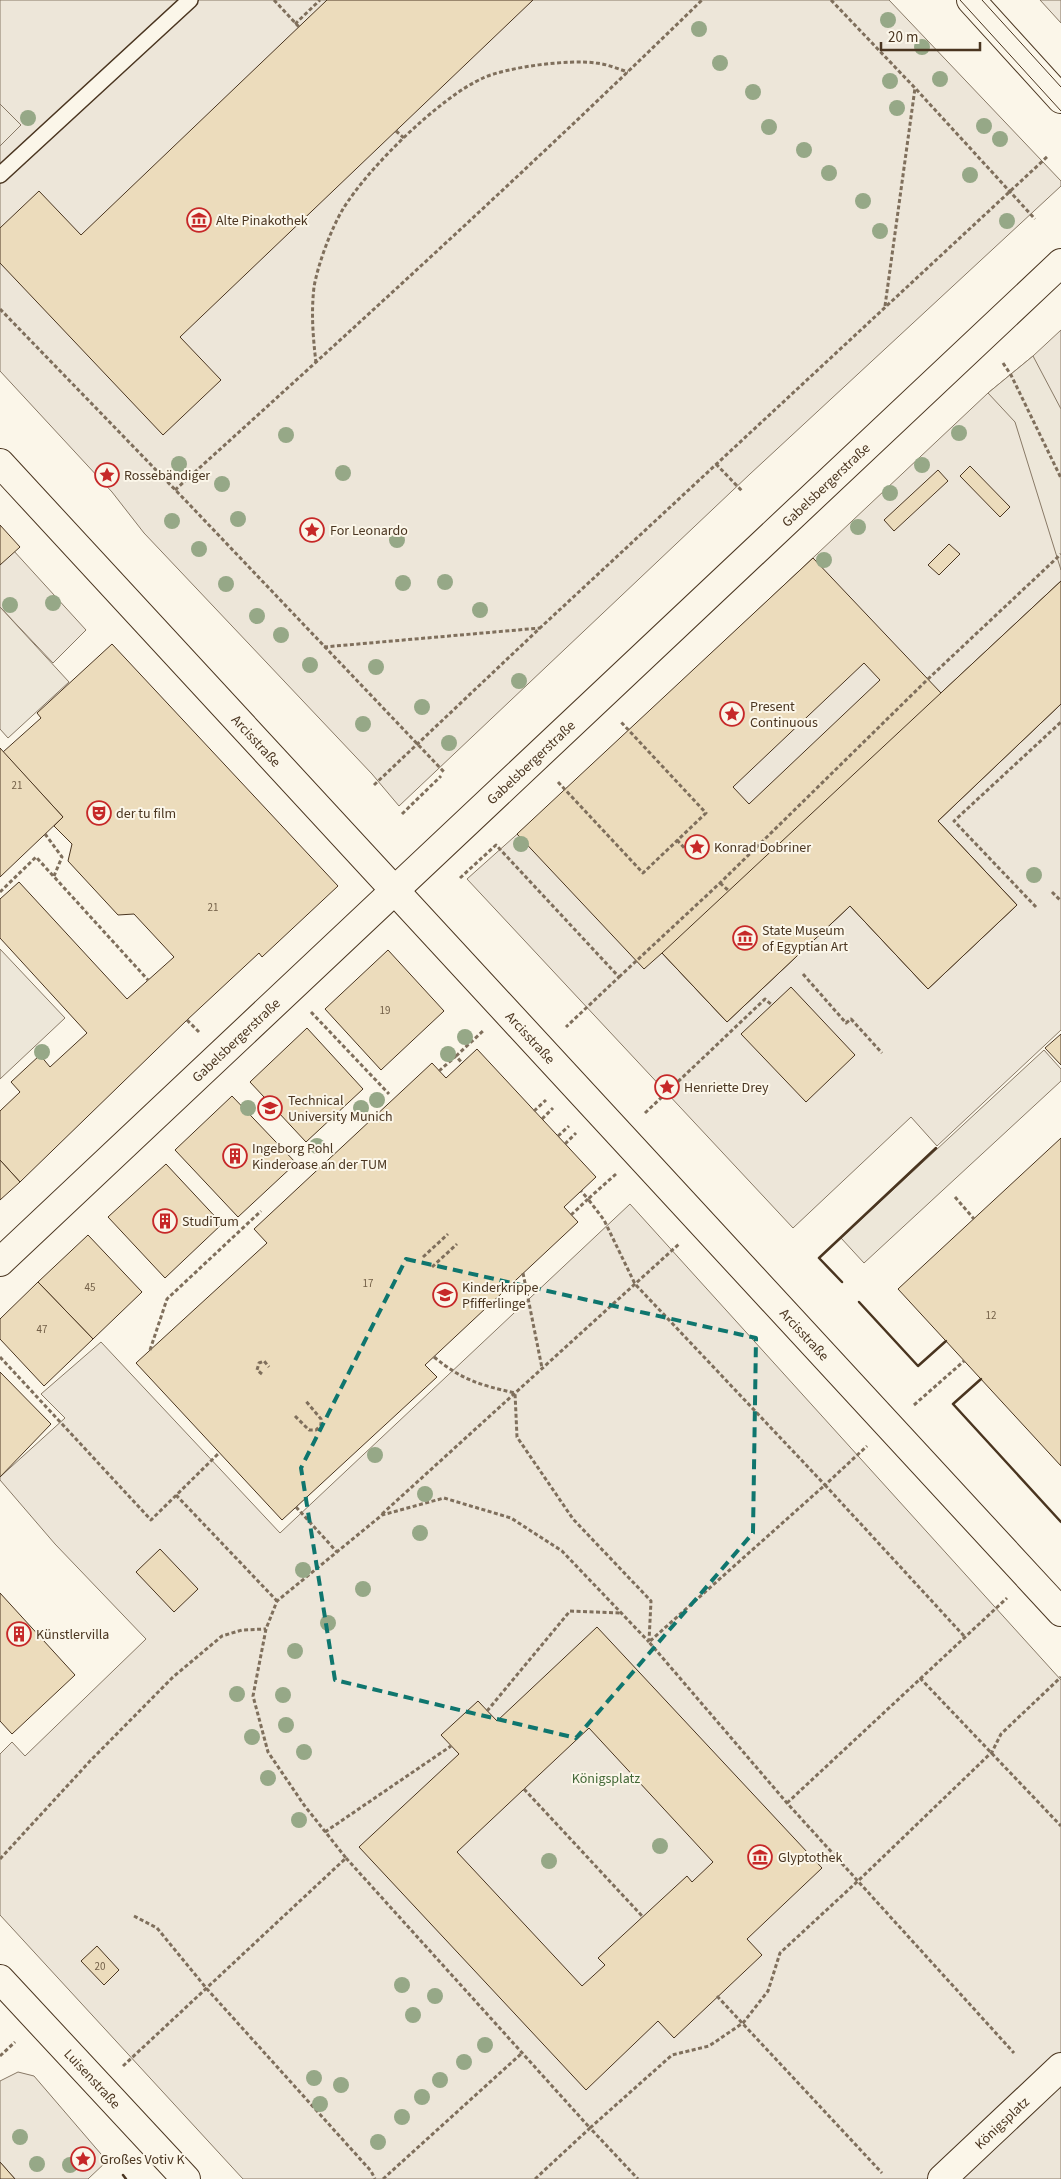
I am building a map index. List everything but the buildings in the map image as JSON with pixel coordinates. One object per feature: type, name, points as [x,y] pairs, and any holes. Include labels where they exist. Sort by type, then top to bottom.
[{"type":"main road","points":[[971,0],[1061,99]]},
{"type":"main road","name":"Gabelsbergerstraße","points":[[0,1262],[1061,263]]},
{"type":"main road","name":"Arcisstraße","points":[[0,463],[1061,1612]]},
{"type":"main road","name":"Luisenstraße","points":[[0,1979],[186,2179]]},
{"type":"main road","name":"Königsplatz","points":[[942,2179],[1061,2067]]},
{"type":"lane","points":[[2,171],[190,0]]},
{"type":"path","points":[[274,0],[297,25],[320,0]]},
{"type":"path","points":[[175,490],[316,363],[628,72],[702,0]]},
{"type":"path","points":[[831,0],[1035,219]]},
{"type":"path","points":[[316,363],[311,322],[314,285],[327,245],[343,210],[367,176],[404,138],[445,102],[484,77],[556,62],[595,62],[628,72]]},
{"type":"path","points":[[884,307],[915,88]]},
{"type":"path","points":[[396,131],[404,138]]},
{"type":"path","points":[[374,785],[540,628],[1048,156]]},
{"type":"path","points":[[0,309],[417,744],[443,775],[402,814]]},
{"type":"path","points":[[1003,363],[1061,478]]},
{"type":"path","points":[[716,464],[742,491]]},
{"type":"path","points":[[566,1027],[720,883],[928,679],[1061,554]]},
{"type":"path","points":[[324,647],[540,628]]},
{"type":"path","points":[[558,782],[643,873],[706,814],[621,722]]},
{"type":"path","points":[[1036,907],[954,821],[1061,722]]},
{"type":"path","points":[[45,834],[62,857],[54,876]]},
{"type":"path","points":[[677,840],[688,852]]},
{"type":"path","points":[[460,878],[496,845],[619,976]]},
{"type":"path","points":[[0,892],[36,857],[148,980]]},
{"type":"path","points":[[720,883],[729,891]]},
{"type":"path","points":[[1052,892],[1061,901]]},
{"type":"path","points":[[803,974],[846,1024],[851,1018],[882,1053]]},
{"type":"path","points":[[290,990],[389,1094]]},
{"type":"path","points":[[645,1113],[765,999],[772,1005]]},
{"type":"path","points":[[439,1071],[487,1027]]},
{"type":"path","points":[[456,1056],[462,1063]]},
{"type":"path","points":[[534,1111],[550,1096]]},
{"type":"path","points":[[542,1119],[557,1104]]},
{"type":"path","points":[[558,1136],[574,1122]]},
{"type":"path","points":[[565,1144],[580,1129]]},
{"type":"path","points":[[571,1215],[618,1171]]},
{"type":"path","points":[[581,1192],[604,1220],[635,1284],[825,1485],[964,1636]]},
{"type":"path","points":[[955,1197],[974,1219]]},
{"type":"path","points":[[150,1350],[167,1299],[261,1211]]},
{"type":"path","points":[[638,2179],[346,1858],[325,1832],[268,1752],[253,1696],[266,1629],[277,1600],[382,1514],[702,1223]]},
{"type":"path","points":[[423,1257],[448,1234]]},
{"type":"path","points":[[432,1266],[457,1244]]},
{"type":"path","points":[[523,1273],[543,1368]]},
{"type":"path","points":[[434,1356],[454,1373],[479,1385],[515,1393]]},
{"type":"path","points":[[0,1357],[151,1520],[219,1453]]},
{"type":"path","points":[[262,1374],[256,1370],[258,1363],[264,1361],[269,1367]]},
{"type":"path","points":[[914,1405],[964,1361]]},
{"type":"path","points":[[515,1393],[517,1438],[573,1519],[651,1601],[649,1642]]},
{"type":"path","points":[[295,1416],[309,1430],[316,1430],[321,1425],[321,1418],[305,1400]]},
{"type":"path","points":[[649,1642],[825,1485],[889,1425]]},
{"type":"path","points":[[176,1495],[277,1600]]},
{"type":"path","points":[[382,1514],[444,1498],[511,1518],[562,1551],[649,1642],[787,1803],[859,1880],[1014,2053]]},
{"type":"path","points":[[296,1507],[337,1552]]},
{"type":"path","points":[[787,1803],[1029,1577]]},
{"type":"path","points":[[487,1711],[570,1611],[622,1613]]},
{"type":"path","points":[[0,1859],[91,1760],[173,1678],[222,1636],[242,1630],[266,1629]]},
{"type":"path","points":[[535,2179],[672,2054],[709,2046],[743,2023],[768,1991],[780,1953],[992,1752],[1001,1734],[1061,1677]]},
{"type":"path","points":[[920,1678],[1061,1826]]},
{"type":"path","points":[[325,1832],[451,1746]]},
{"type":"path","points":[[524,1789],[643,1917]]},
{"type":"path","points":[[117,2072],[346,1858]]},
{"type":"path","points":[[134,1916],[157,1928],[207,1989],[371,2171],[375,2179]]},
{"type":"path","points":[[717,1996],[882,2173]]},
{"type":"path","points":[[384,2179],[522,2053]]},
{"type":"highlighted area","points":[[406,1259],[756,1338],[753,1533],[576,1738],[335,1680],[301,1468]]},
{"type":"green space","points":[[0,0],[889,0],[1061,181],[1061,186],[750,474],[399,806],[372,774],[144,533],[112,492],[0,371],[0,146],[21,125],[0,104]]},
{"type":"green space","points":[[1040,0],[1061,0],[1061,23]]},
{"type":"green space","points":[[1061,330],[1061,1030],[937,1146],[911,1117],[793,1228],[467,879],[561,795],[988,393]]},
{"type":"green space","points":[[13,550],[86,630],[53,663],[0,607],[0,563]]},
{"type":"green space","name":"Königsplatz","points":[[630,1204],[1061,1680],[1061,2179],[243,2179],[0,1915],[0,1754],[12,1742],[25,1756],[146,1639],[55,1544],[0,1480],[0,1477],[65,1418],[41,1394],[101,1342],[280,1533]]},
{"type":"green space","points":[[18,2072],[34,2076],[107,2161],[88,2179],[15,2179],[0,2162],[0,2081]]},
{"type":"shaded area","points":[[0,104],[21,125],[0,146]]},
{"type":"shaded area","points":[[1033,356],[1061,409],[1061,570],[1015,422],[988,393]]},
{"type":"shaded area","points":[[0,607],[69,682],[8,738],[0,729]]},
{"type":"shaded area","points":[[0,949],[65,1018],[0,1079]]},
{"type":"shaded area","points":[[1044,1050],[1061,1069],[1061,1081],[864,1263],[841,1238]]},
{"type":"tram line","points":[[960,0],[1061,111]]},
{"type":"tram line","points":[[982,0],[1061,87]]},
{"type":"wall","points":[[842,1282],[819,1258],[936,1148]]},
{"type":"wall","points":[[859,1302],[918,1366],[946,1341]]},
{"type":"wall","points":[[981,1379],[953,1404],[1061,1522]]},
{"type":"wall","points":[[123,2175],[126,2179]]},
{"type":"place","name":"Alte Pinakothek","points":[[199,220]]},
{"type":"place","name":"Rossebändiger","points":[[107,475]]},
{"type":"place","name":"For Leonardo","points":[[312,530]]},
{"type":"place","name":"Present Continuous","points":[[732,714]]},
{"type":"place","name":"der tu film","points":[[99,813]]},
{"type":"place","name":"Konrad Dobriner","points":[[697,847]]},
{"type":"place","name":"State Museum of Egyptian Art","points":[[745,938]]},
{"type":"place","name":"Henriette Drey","points":[[667,1087]]},
{"type":"place","name":"Technical University Munich","points":[[270,1108]]},
{"type":"place","name":"Ingeborg Pohl Kinderoase an der TUM","points":[[235,1156]]},
{"type":"place","name":"StudiTum","points":[[165,1221]]},
{"type":"place","name":"Kinderkrippe Pfifferlinge","points":[[445,1295]]},
{"type":"place","name":"Künstlervilla","points":[[19,1634]]},
{"type":"place","name":"Glyptothek","points":[[760,1857]]},
{"type":"place","name":"Großes Votiv K","points":[[83,2159]]}]
